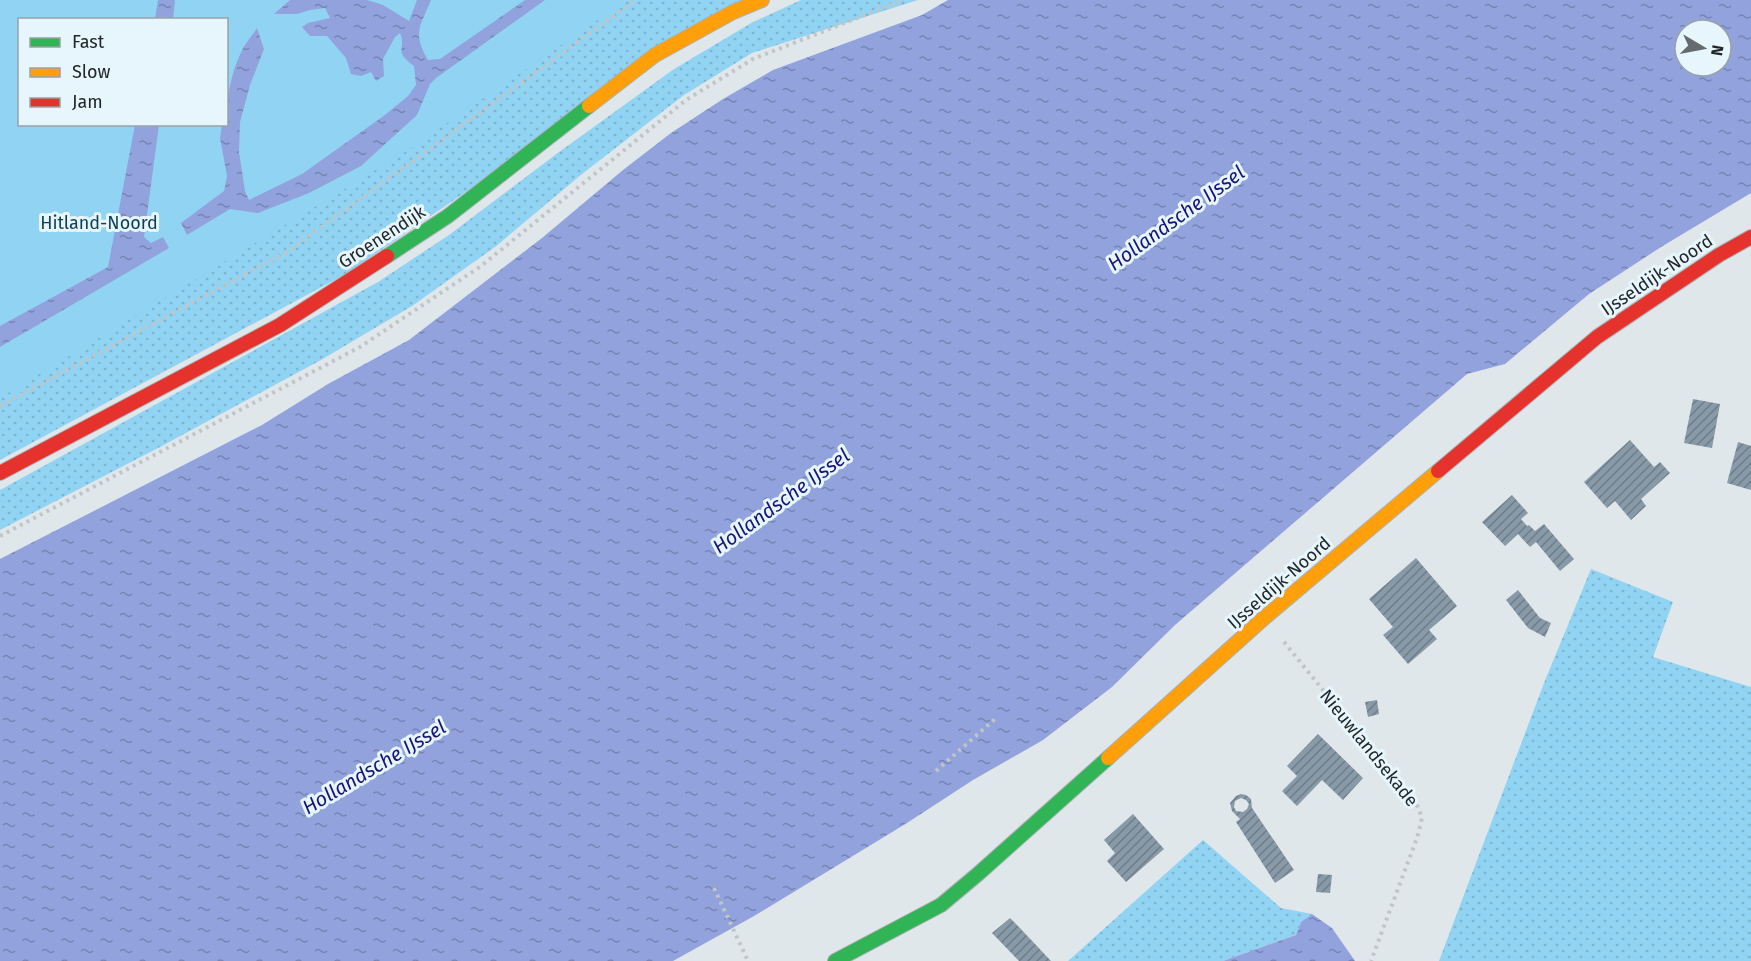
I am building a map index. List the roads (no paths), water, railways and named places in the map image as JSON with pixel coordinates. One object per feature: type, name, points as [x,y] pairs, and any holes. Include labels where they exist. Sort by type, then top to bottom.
[{"type":"street","name":"Groenendijk","points":[[0,474],[280,325],[448,216],[655,55],[733,12],[762,0]]},
{"type":"street","name":"IJsseldijk-Noord","points":[[835,961],[940,905],[978,874],[1264,618],[1597,337],[1719,255],[1751,237]]},
{"type":"water","points":[[158,0],[175,0],[173,18],[155,18]]},
{"type":"water","points":[[290,0],[367,0],[383,5],[409,21],[417,0],[431,0],[419,30],[420,43],[428,60],[440,59],[525,0],[545,0],[436,78],[430,84],[417,115],[361,166],[309,193],[258,213],[230,209],[187,235],[181,223],[224,191],[227,176],[220,138],[222,126],[228,126],[228,95],[235,66],[243,48],[257,28],[264,49],[250,85],[240,122],[239,152],[245,191],[249,200],[302,174],[385,115],[408,96],[416,85],[414,66],[402,53],[400,33],[395,37],[383,59],[384,76],[376,81],[371,72],[361,76],[351,74],[346,58],[327,36],[310,36],[302,27],[308,23],[330,18],[325,8],[297,14],[274,14]]},
{"type":"water","name":"Hollandsche IJssel","points":[[948,0],[1751,0],[1751,193],[1589,294],[1505,364],[1467,374],[1175,625],[1112,687],[1043,740],[973,780],[754,916],[673,961],[0,961],[0,559],[262,425],[328,384],[409,340],[542,238],[671,133],[773,70],[922,15]]},
{"type":"water","points":[[135,126],[159,126],[144,237],[151,243],[163,237],[169,248],[0,347],[0,326],[108,267]]},
{"type":"water","points":[[1312,914],[1332,928],[1355,961],[1223,961],[1296,935],[1301,922]]},
{"type":"park label","name":"Hitland-Noord","points":[[99,223]]}]
